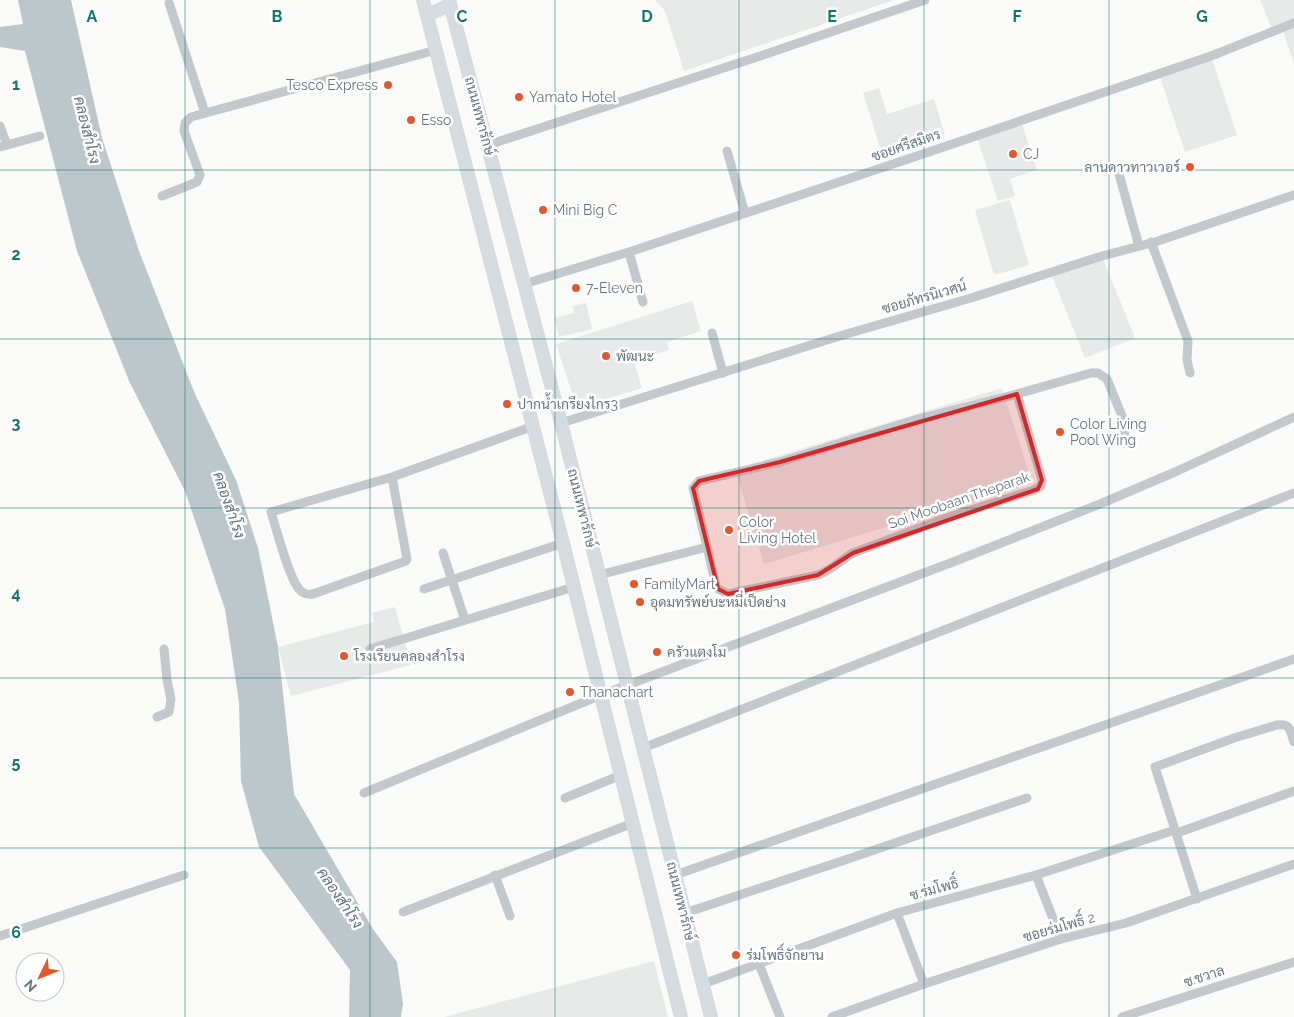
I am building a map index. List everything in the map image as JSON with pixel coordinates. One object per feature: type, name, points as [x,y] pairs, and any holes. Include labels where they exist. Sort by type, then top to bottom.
[{"type":"main road","name":"ถนนเทพารักษ์","points":[[423,0],[534,426],[681,1017]]},
{"type":"main road","name":"ถนนเทพารักษ์","points":[[449,3],[561,423],[711,1017]]},
{"type":"main road","points":[[427,15],[449,3]]},
{"type":"street","points":[[488,145],[925,0]]},
{"type":"street","points":[[170,3],[205,113]]},
{"type":"street","name":"ซอยศรีสมิตร","points":[[524,284],[629,252],[846,180],[1211,56],[1294,23]]},
{"type":"street","points":[[162,196],[197,182],[200,175],[184,131],[185,122],[191,117],[436,50]]},
{"type":"street","points":[[0,126],[3,146],[40,136]]},
{"type":"street","points":[[727,151],[745,213]]},
{"type":"street","points":[[1119,174],[1139,246]]},
{"type":"street","name":"ซอยภัทรนิเวศน์","points":[[561,423],[843,335],[1139,246],[1294,195]]},
{"type":"street","points":[[1151,242],[1188,341],[1187,360],[1190,372]]},
{"type":"street","points":[[629,252],[643,302]]},
{"type":"street","points":[[712,333],[723,373]]},
{"type":"street","points":[[1017,394],[1091,373],[1098,373],[1107,379],[1124,421],[1124,443]]},
{"type":"street","name":"Soi Moobaan Theparak","points":[[1017,394],[1042,480],[1041,486],[1034,490],[946,518],[853,553],[830,570],[818,575],[728,594],[716,586],[707,548],[693,488],[699,481],[780,462],[918,419],[1017,394]]},
{"type":"street","points":[[364,793],[601,695],[953,562],[1100,504],[1294,417]]},
{"type":"street","points":[[392,477],[406,561],[313,594],[308,595],[299,589],[293,579],[271,512],[392,477],[534,426]]},
{"type":"street","points":[[643,748],[1294,493]]},
{"type":"street","points":[[424,589],[563,542]]},
{"type":"street","points":[[599,575],[707,548]]},
{"type":"street","points":[[443,554],[465,620]]},
{"type":"street","points":[[370,649],[574,586]]},
{"type":"street","points":[[157,717],[169,712],[171,699],[164,649]]},
{"type":"street","points":[[675,875],[1294,659]]},
{"type":"street","points":[[1198,899],[1155,769],[1157,765],[1277,725],[1284,724],[1287,726],[1294,742]]},
{"type":"street","points":[[565,798],[621,775]]},
{"type":"street","name":"ซ.ร่มโพธิ์","points":[[703,984],[897,913],[1036,875],[1176,832],[1294,790]]},
{"type":"street","points":[[685,913],[842,862],[1028,798]]},
{"type":"street","points":[[403,912],[633,823]]},
{"type":"street","name":"ซอยร่มโพธิ์ 2","points":[[832,1017],[924,984],[1061,939],[1126,923],[1294,864]]},
{"type":"street","points":[[0,936],[184,875]]},
{"type":"street","points":[[495,875],[510,916]]},
{"type":"street","points":[[1036,875],[1061,939]]},
{"type":"street","points":[[897,913],[924,984]]},
{"type":"street","name":"ซ.ชวาล","points":[[1122,1017],[1294,962]]},
{"type":"street","points":[[759,964],[780,1017]]},
{"type":"highlighted area","points":[[1017,394],[1042,480],[1038,489],[853,553],[818,575],[728,594],[718,589],[693,488],[699,481],[780,462]]},
{"type":"shaded area","points":[[655,0],[894,0],[684,71],[665,11]]},
{"type":"shaded area","points":[[1260,0],[1294,0],[1294,23],[1273,31]]},
{"type":"shaded area","points":[[1294,27],[1294,64],[1283,31]]},
{"type":"shaded area","points":[[1211,56],[1237,135],[1185,152],[1159,74]]},
{"type":"shaded area","points":[[879,88],[887,114],[934,99],[945,135],[882,154],[863,93]]},
{"type":"shaded area","points":[[1021,121],[1037,170],[1010,179],[1015,196],[998,201],[976,135]]},
{"type":"shaded area","points":[[1010,200],[1029,265],[994,275],[975,210]]},
{"type":"shaded area","points":[[1102,256],[1135,338],[1085,358],[1052,276]]},
{"type":"shaded area","name":"พัฒนะ","points":[[692,301],[701,331],[667,342],[669,350],[634,361],[642,388],[577,408],[556,344]]},
{"type":"shaded area","points":[[586,303],[592,329],[559,337],[554,318],[574,313],[572,306]]},
{"type":"shaded area","points":[[1002,388],[1032,483],[764,564],[735,469]]},
{"type":"shaded area","name":"โรงเรียนคลองสำโรง","points":[[395,607],[411,665],[291,696],[278,647],[374,622],[372,613]]},
{"type":"shaded area","points":[[654,961],[668,1017],[444,1017]]},
{"type":"water","name":"คลองสำโรง","points":[[18,0],[71,0],[102,138],[139,251],[195,394],[236,480],[258,548],[278,647],[294,794],[373,929],[397,962],[403,1004],[401,1017],[349,1017],[350,970],[259,847],[241,781],[239,702],[225,609],[185,491],[130,383],[77,251],[25,51],[0,47],[0,27],[23,24]]},
{"type":"place","name":"Tesco Express","points":[[388,85]]},
{"type":"place","name":"Yamato Hotel","points":[[519,97]]},
{"type":"place","name":"Esso","points":[[411,120]]},
{"type":"place","name":"CJ","points":[[1013,154]]},
{"type":"place","name":"ลานดาวทาวเวอร์","points":[[1190,167]]},
{"type":"place","name":"Mini Big C","points":[[543,210]]},
{"type":"place","name":"7-Eleven","points":[[576,288]]},
{"type":"place","name":"พัฒนะ","points":[[606,356]]},
{"type":"place","name":"ปากน้ำเกรียงไกร3","points":[[507,404]]},
{"type":"place","name":"Color Living Pool Wing","points":[[1060,432]]},
{"type":"place","name":"Color Living Hotel","points":[[729,530]]},
{"type":"place","name":"FamilyMart","points":[[634,584]]},
{"type":"place","name":"อุดมทรัพย์บะหมี่เป็ดย่าง","points":[[640,602]]},
{"type":"place","name":"ครัวแตงโม","points":[[657,652]]},
{"type":"place","name":"โรงเรียนคลองสำโรง","points":[[344,656]]},
{"type":"place","name":"Thanachart","points":[[570,692]]},
{"type":"place","name":"ร่มโพธิ์จักยาน","points":[[736,955]]}]
